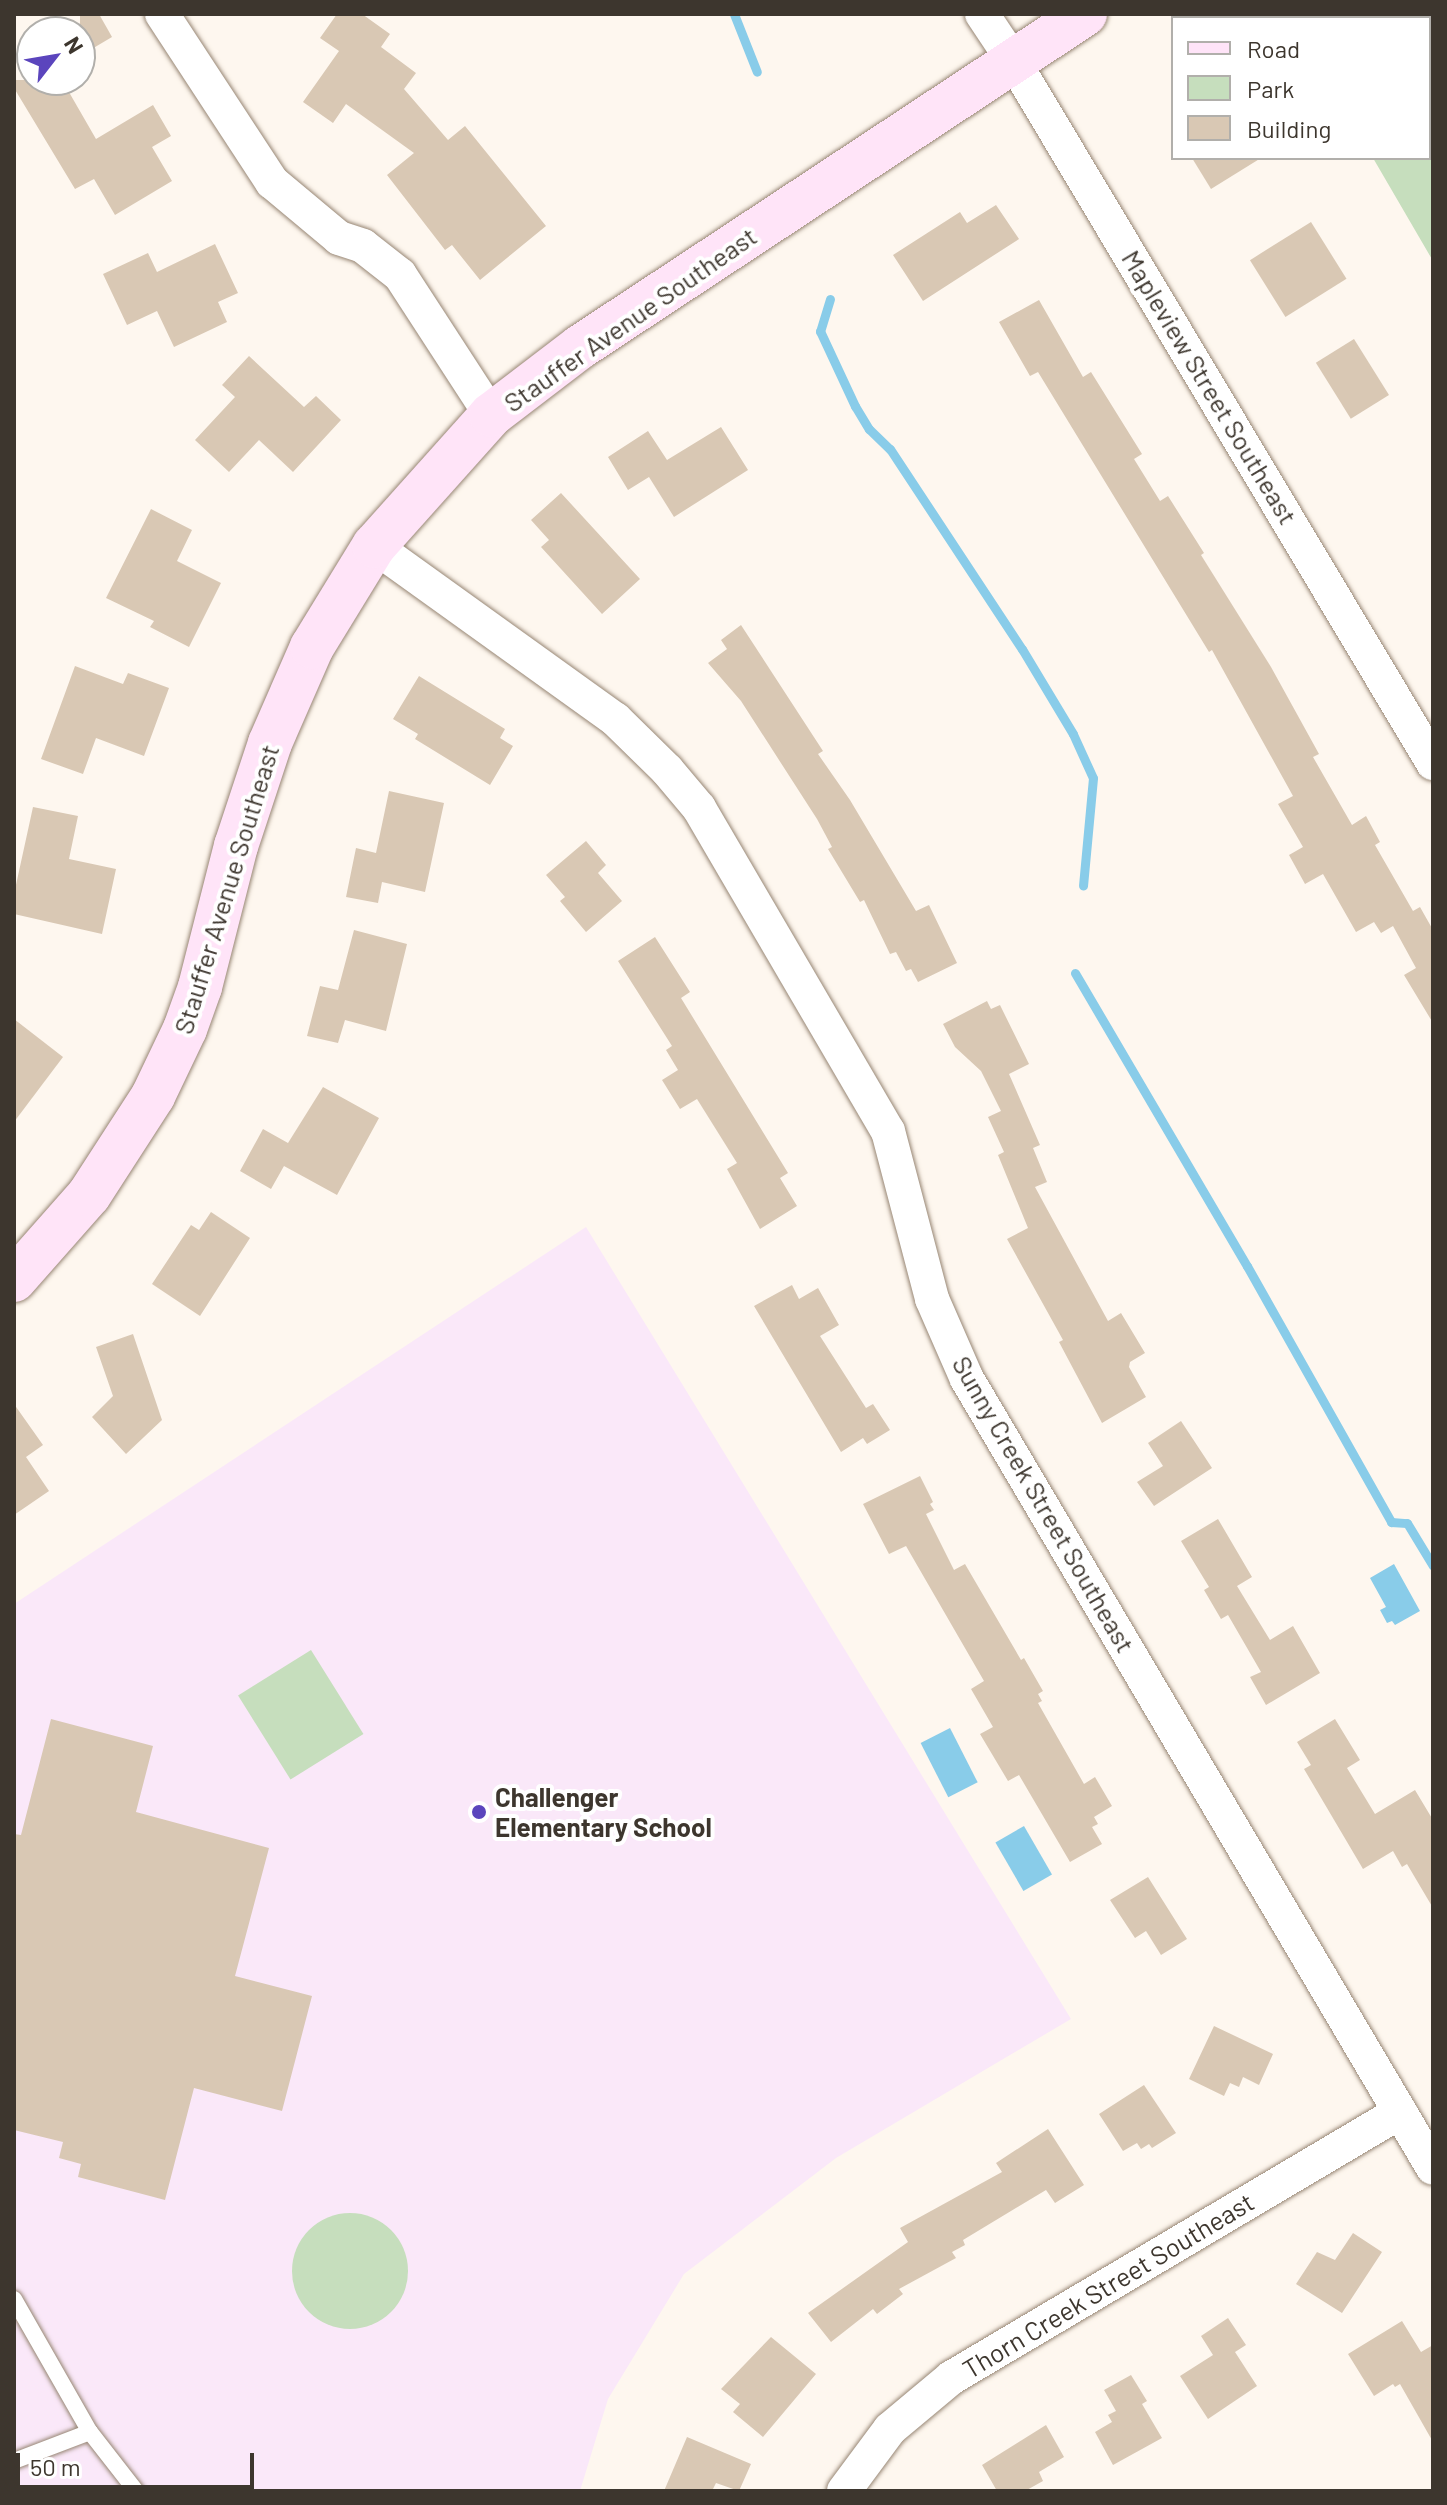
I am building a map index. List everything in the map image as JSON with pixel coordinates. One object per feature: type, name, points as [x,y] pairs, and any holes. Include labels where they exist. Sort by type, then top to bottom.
[{"type":"street","points":[[162,14],[272,182],[303,212],[339,238],[363,246],[400,275],[491,415]]},
{"type":"street","name":"Mapleview Street Southeast","points":[[982,14],[1014,62],[1433,763]]},
{"type":"street","name":"Stauffer Avenue Southeast","points":[[16,1273],[83,1202],[119,1152],[179,1042],[200,987],[236,846],[270,743],[312,647],[374,546],[491,415],[580,347],[1085,14]]},
{"type":"street","name":"Sunny Creek Street Southeast","points":[[374,546],[615,719],[667,770],[699,808],[888,1131],[932,1299],[967,1379],[1433,2168]]},
{"type":"street","name":"Thorn Creek Street Southeast","points":[[844,2491],[890,2429],[951,2378],[1400,2112]]},
{"type":"lane","points":[[14,2299],[90,2432],[136,2491]]},
{"type":"lane","points":[[15,2458],[90,2432]]},
{"type":"shaded area","name":"Challenger Elementary School","points":[[586,1227],[1071,2019],[836,2158],[684,2274],[608,2399],[580,2491],[14,2491],[14,1604]]},
{"type":"green space","points":[[1433,78],[1433,261],[1374,160],[1431,160]]},
{"type":"green space","points":[[311,1650],[363,1734],[291,1780],[238,1696]]},
{"type":"green space","points":[[350,2213],[372,2218],[391,2230],[403,2249],[408,2271],[403,2293],[391,2312],[372,2324],[350,2329],[328,2324],[309,2312],[297,2293],[292,2271],[297,2249],[309,2230],[328,2218]]},
{"type":"water","points":[[1394,1564],[1420,1611],[1395,1625],[1392,1621],[1387,1623],[1380,1610],[1386,1607],[1370,1578]]},
{"type":"water","points":[[950,1728],[978,1782],[948,1797],[921,1743]]},
{"type":"water","points":[[1024,1826],[1052,1874],[1023,1891],[995,1842]]},
{"type":"building","points":[[99,14],[112,37],[96,46],[96,16],[80,16]]},
{"type":"building","points":[[337,14],[362,14],[390,34],[381,47],[416,73],[404,89],[448,140],[465,126],[546,226],[480,280],[452,245],[445,250],[387,175],[414,153],[346,104],[333,123],[303,102],[339,51],[320,38]]},
{"type":"building","points":[[19,96],[71,96],[96,139],[153,105],[171,136],[152,147],[172,181],[115,215],[94,179],[75,189]]},
{"type":"building","points":[[1193,160],[1258,160],[1211,189]]},
{"type":"building","points":[[996,205],[1019,239],[923,301],[893,255],[960,212],[967,223]]},
{"type":"building","points":[[1311,222],[1347,279],[1285,317],[1250,260]]},
{"type":"building","points":[[215,244],[238,293],[218,302],[227,322],[174,347],[157,311],[127,325],[103,274],[148,253],[157,272]]},
{"type":"building","points":[[1039,300],[1083,377],[1091,372],[1142,454],[1134,459],[1160,501],[1168,496],[1204,553],[1201,555],[1271,667],[1319,754],[1313,757],[1352,825],[1366,816],[1380,842],[1375,845],[1413,911],[1420,907],[1433,930],[1433,1023],[1404,975],[1416,968],[1393,926],[1381,933],[1374,922],[1356,932],[1323,874],[1305,884],[1289,855],[1303,847],[1278,804],[1293,796],[1212,650],[1209,652],[1038,372],[1030,376],[999,322]]},
{"type":"building","points":[[1354,339],[1389,395],[1351,419],[1316,363]]},
{"type":"building","points":[[249,356],[304,407],[316,396],[341,420],[293,472],[259,440],[229,472],[195,440],[235,397],[222,385]]},
{"type":"building","points":[[721,427],[748,470],[674,517],[649,477],[628,490],[608,457],[648,431],[667,460]]},
{"type":"building","points":[[561,493],[640,579],[602,614],[541,547],[549,540],[531,520]]},
{"type":"building","points":[[151,509],[192,530],[177,561],[221,583],[189,647],[150,627],[154,621],[106,598]]},
{"type":"building","points":[[741,625],[823,751],[818,754],[850,800],[916,911],[929,905],[957,963],[918,982],[911,969],[906,971],[896,952],[890,954],[864,900],[860,902],[828,849],[832,847],[817,819],[741,701],[708,663],[727,649],[721,640]]},
{"type":"building","points":[[75,666],[123,684],[128,673],[169,688],[144,756],[96,738],[83,774],[41,759]]},
{"type":"building","points":[[419,676],[505,729],[500,738],[513,746],[490,785],[415,739],[418,734],[393,719]]},
{"type":"building","points":[[389,791],[444,803],[425,892],[382,882],[378,903],[346,897],[356,848],[376,853]]},
{"type":"building","points":[[33,807],[78,816],[69,859],[116,869],[102,934],[14,914],[14,894]]},
{"type":"building","points":[[586,841],[606,865],[598,873],[622,901],[586,932],[560,901],[565,897],[546,875]]},
{"type":"building","points":[[354,930],[407,944],[386,1031],[345,1020],[338,1043],[307,1036],[320,986],[338,990]]},
{"type":"building","points":[[655,937],[690,992],[681,998],[788,1173],[780,1178],[797,1206],[760,1229],[727,1169],[737,1163],[697,1099],[680,1109],[662,1080],[678,1070],[666,1050],[672,1046],[618,961]]},
{"type":"building","points":[[987,1001],[991,1009],[1000,1005],[1029,1064],[1009,1074],[1040,1145],[1033,1148],[1047,1182],[1035,1187],[1108,1321],[1121,1313],[1145,1353],[1130,1362],[1129,1367],[1146,1397],[1102,1423],[1059,1342],[1063,1340],[1007,1239],[1028,1228],[998,1155],[1004,1152],[988,1117],[1001,1111],[981,1071],[955,1047],[943,1024]]},
{"type":"building","points":[[14,1019],[63,1057],[14,1122]]},
{"type":"building","points":[[323,1087],[379,1118],[337,1195],[284,1166],[271,1189],[240,1171],[263,1129],[288,1143]]},
{"type":"building","points":[[211,1212],[250,1238],[200,1316],[152,1284],[191,1225],[199,1230]]},
{"type":"building","points":[[792,1285],[799,1299],[818,1288],[839,1325],[820,1336],[866,1408],[873,1404],[890,1430],[867,1444],[863,1438],[841,1452],[754,1306]]},
{"type":"building","points":[[133,1334],[162,1420],[126,1454],[92,1417],[113,1396],[96,1347]]},
{"type":"building","points":[[14,1404],[43,1445],[26,1457],[49,1491],[14,1515]]},
{"type":"building","points":[[1181,1421],[1212,1468],[1154,1506],[1137,1482],[1163,1466],[1148,1443]]},
{"type":"building","points":[[920,1476],[933,1502],[930,1504],[934,1510],[926,1514],[954,1570],[965,1564],[1021,1660],[1024,1658],[1043,1691],[1038,1694],[1042,1701],[1038,1703],[1084,1784],[1095,1777],[1112,1806],[1094,1817],[1098,1824],[1092,1827],[1102,1844],[1070,1862],[1019,1775],[1008,1781],[980,1734],[993,1727],[971,1689],[984,1681],[906,1546],[889,1554],[863,1504]]},
{"type":"building","points":[[1218,1519],[1252,1577],[1237,1586],[1270,1640],[1293,1626],[1320,1673],[1266,1705],[1250,1677],[1261,1672],[1228,1615],[1221,1619],[1204,1590],[1209,1587],[1181,1541]]},
{"type":"building","points":[[51,1719],[153,1746],[136,1812],[269,1848],[235,1976],[312,1996],[282,2111],[194,2088],[165,2200],[78,2177],[81,2164],[59,2158],[63,2142],[14,2130],[14,1834],[21,1835]]},
{"type":"building","points":[[1335,1719],[1360,1760],[1347,1768],[1375,1814],[1415,1790],[1433,1820],[1433,1908],[1407,1864],[1402,1867],[1393,1851],[1363,1869],[1304,1769],[1311,1765],[1297,1742]]},
{"type":"building","points":[[1148,1877],[1187,1939],[1161,1955],[1146,1931],[1135,1938],[1110,1900]]},
{"type":"building","points":[[1214,2026],[1273,2054],[1259,2085],[1243,2077],[1239,2087],[1230,2083],[1224,2096],[1189,2079]]},
{"type":"building","points":[[1144,2085],[1176,2133],[1152,2148],[1149,2144],[1141,2149],[1137,2143],[1123,2151],[1099,2114]]},
{"type":"building","points":[[1048,2129],[1084,2185],[1055,2203],[1046,2190],[963,2240],[965,2245],[952,2252],[956,2258],[899,2289],[903,2294],[877,2314],[873,2309],[831,2342],[808,2313],[908,2242],[900,2228],[1002,2172],[996,2163]]},
{"type":"building","points":[[1353,2233],[1382,2252],[1342,2313],[1296,2284],[1317,2252],[1335,2260]]},
{"type":"building","points":[[1228,2318],[1246,2345],[1235,2352],[1257,2386],[1208,2419],[1180,2376],[1213,2355],[1201,2336]]},
{"type":"building","points":[[1402,2321],[1421,2352],[1433,2345],[1433,2442],[1400,2384],[1395,2387],[1393,2384],[1374,2396],[1348,2354]]},
{"type":"building","points":[[771,2337],[816,2374],[763,2437],[733,2412],[740,2404],[721,2389]]},
{"type":"building","points":[[1131,2375],[1147,2401],[1142,2404],[1162,2438],[1113,2465],[1095,2432],[1112,2422],[1108,2415],[1116,2411],[1104,2390]]},
{"type":"building","points":[[1046,2425],[1064,2457],[1039,2472],[1043,2481],[1025,2491],[997,2491],[982,2465]]},
{"type":"building","points":[[687,2437],[751,2464],[739,2491],[716,2483],[712,2491],[664,2491]]},
{"type":"waterway","points":[[734,14],[757,72]]},
{"type":"waterway","points":[[830,299],[820,331],[855,406],[869,429],[890,449],[1022,649],[1073,734],[1093,778],[1083,886]]},
{"type":"waterway","points":[[1075,973],[1247,1266],[1391,1522],[1407,1523],[1433,1566]]},
{"type":"place","name":"Challenger Elementary School","points":[[479,1812]]}]
